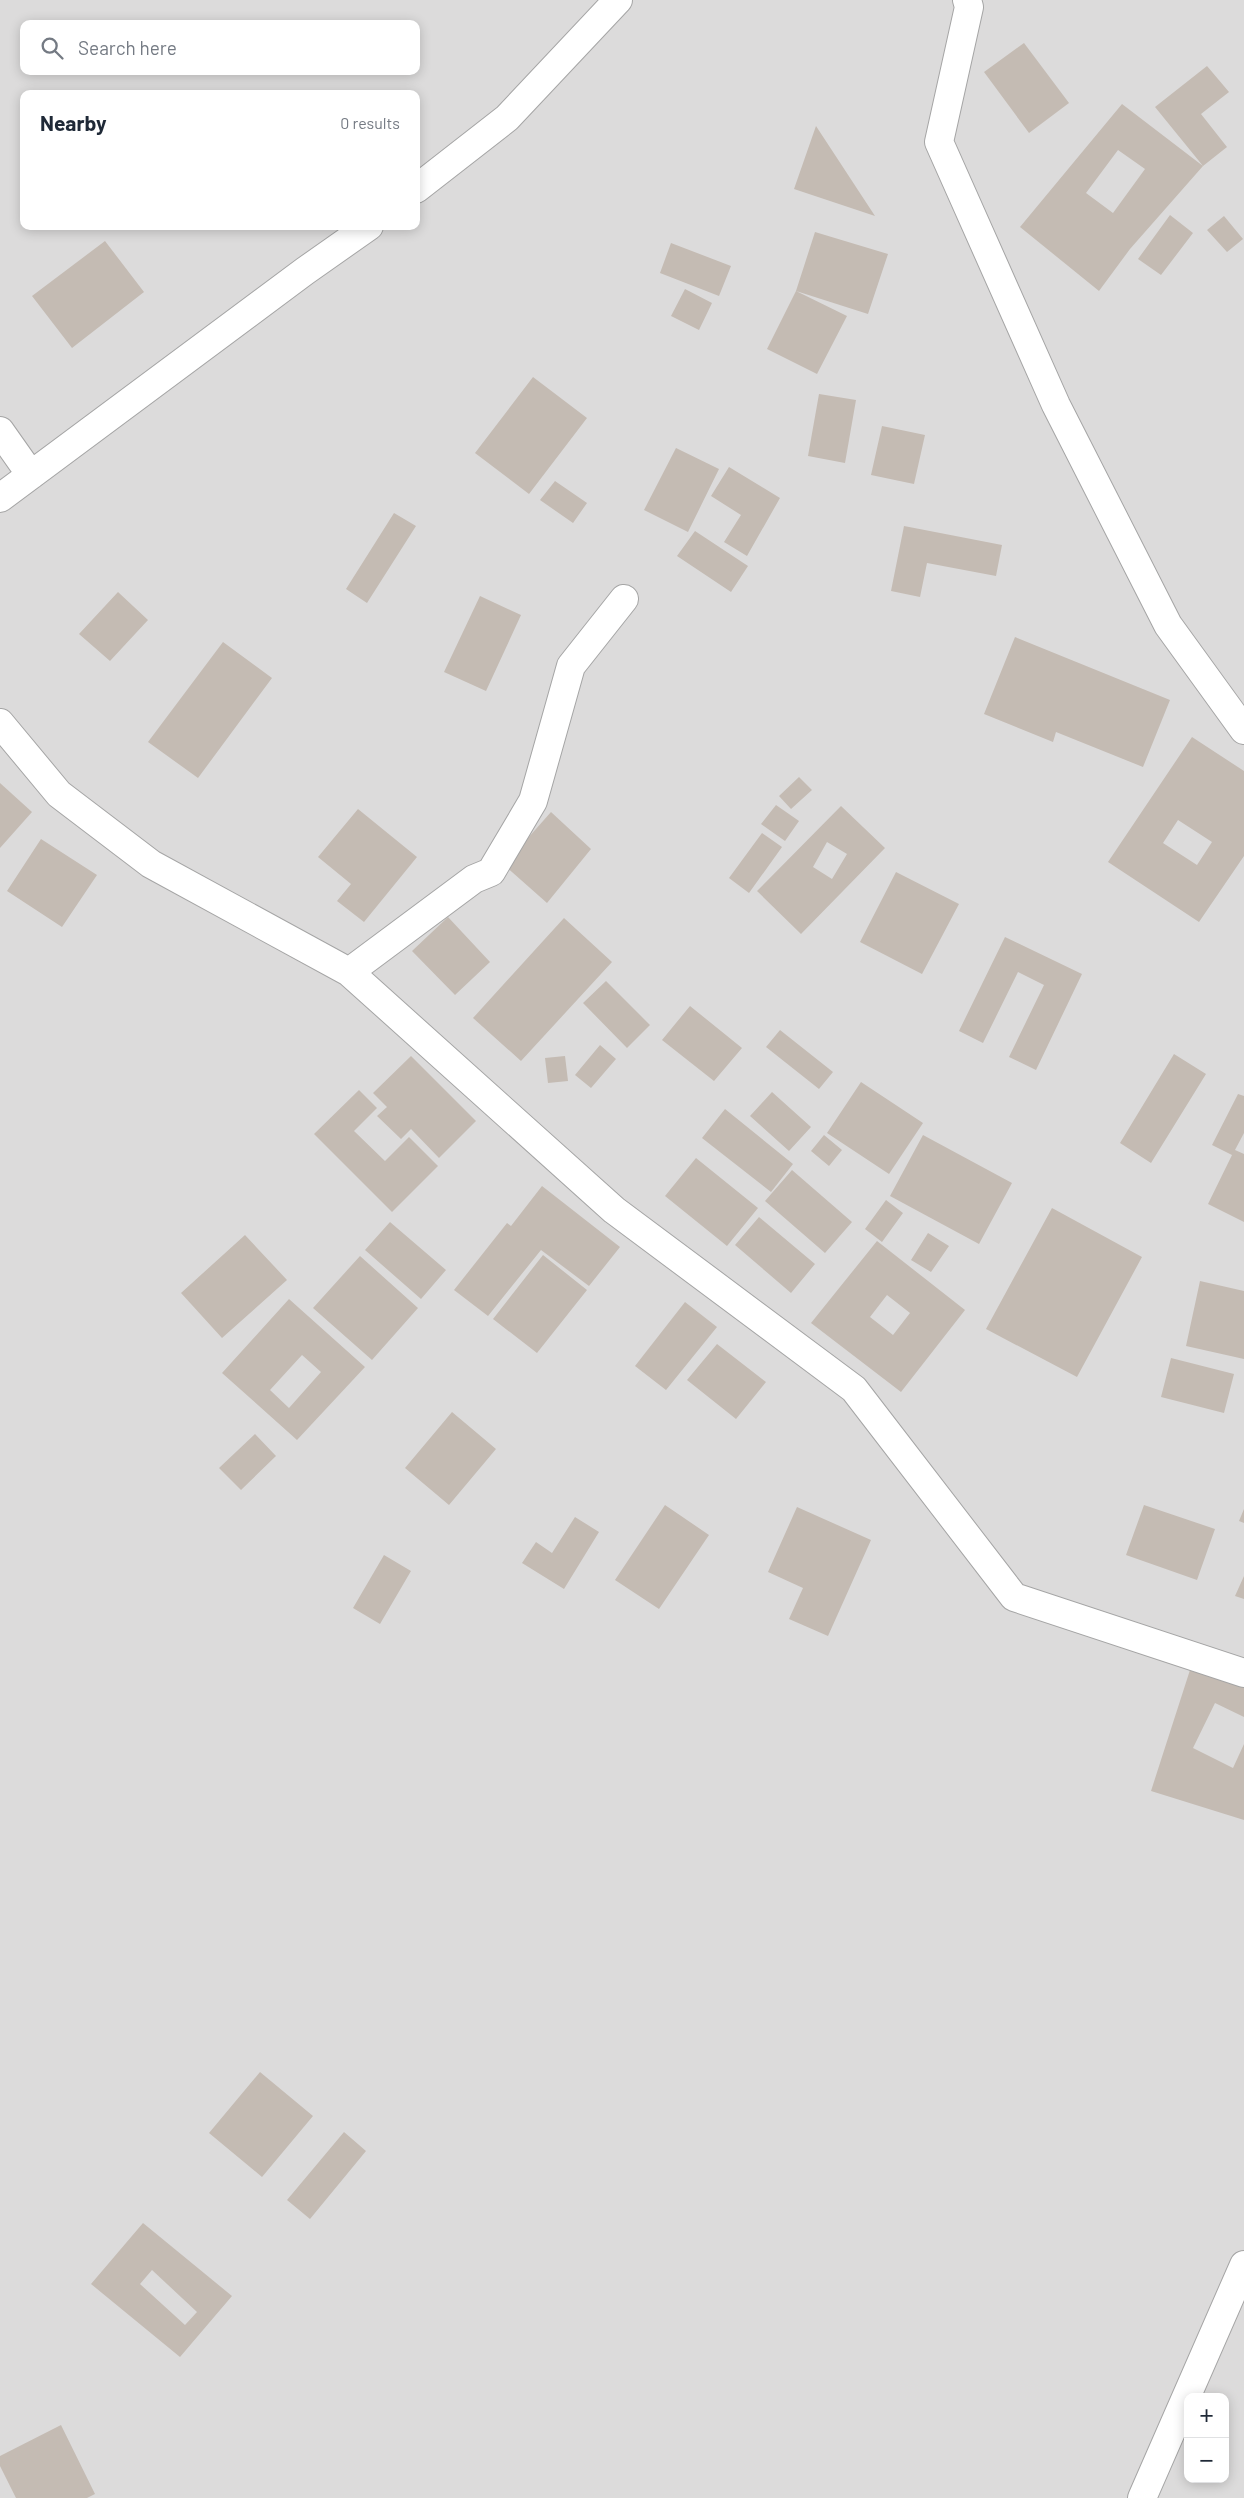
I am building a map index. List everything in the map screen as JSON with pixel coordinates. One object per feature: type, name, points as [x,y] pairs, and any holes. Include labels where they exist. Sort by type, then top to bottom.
[{"type":"street","points":[[420,186],[507,118],[618,0]]},
{"type":"street","points":[[968,0],[969,7],[939,142],[1056,405],[1168,625],[1244,730]]},
{"type":"street","points":[[0,498],[297,277],[363,230]]},
{"type":"street","points":[[0,431],[31,475]]},
{"type":"street","points":[[349,972],[474,879],[491,872],[533,801],[571,666],[624,599]]},
{"type":"street","points":[[0,723],[59,794],[151,864],[349,972],[614,1210],[854,1389],[1014,1597],[1244,1673]]},
{"type":"street","points":[[1142,2498],[1244,2265]]},
{"type":"shaded area","points":[[0,0],[1244,0],[1244,2498],[0,2498]]},
{"type":"building","points":[[1024,43],[1069,103],[1029,133],[984,72]]},
{"type":"building","points":[[1207,66],[1229,92],[1201,114],[1227,147],[1203,166],[1155,107]]},
{"type":"building","points":[[1122,104],[1203,166],[1130,249],[1099,291],[1020,227]],"holes":[[[1118,150],[1145,169],[1113,213],[1086,193]]]},
{"type":"building","points":[[816,126],[875,216],[794,189]]},
{"type":"building","points":[[1170,215],[1193,233],[1161,275],[1138,259]]},
{"type":"building","points":[[1224,216],[1243,239],[1227,252],[1207,230]]},
{"type":"building","points":[[815,232],[888,254],[868,314],[796,291]]},
{"type":"building","points":[[105,241],[144,292],[72,348],[32,296]]},
{"type":"building","points":[[671,243],[731,266],[719,296],[660,273]]},
{"type":"building","points":[[685,289],[712,303],[699,330],[671,316]]},
{"type":"building","points":[[796,291],[847,316],[817,374],[767,349]]},
{"type":"building","points":[[533,377],[587,418],[529,494],[475,453]]},
{"type":"building","points":[[819,394],[856,400],[845,463],[808,456]]},
{"type":"building","points":[[882,426],[925,435],[914,484],[871,475]]},
{"type":"building","points":[[676,448],[719,469],[688,532],[644,510]]},
{"type":"building","points":[[729,467],[780,498],[747,556],[724,542],[741,515],[711,496]]},
{"type":"building","points":[[555,481],[587,503],[573,523],[540,500]]},
{"type":"building","points":[[394,513],[416,526],[367,603],[346,589]]},
{"type":"building","points":[[904,526],[1002,545],[996,576],[927,563],[920,597],[891,591]]},
{"type":"building","points":[[695,531],[748,566],[731,592],[677,556]]},
{"type":"building","points":[[118,592],[148,620],[110,661],[79,634]]},
{"type":"building","points":[[480,596],[521,615],[486,691],[444,672]]},
{"type":"building","points":[[1015,637],[1170,700],[1143,767],[1056,732],[1053,742],[984,714]]},
{"type":"building","points":[[223,642],[272,678],[198,778],[148,742]]},
{"type":"building","points":[[1192,737],[1244,771],[1244,856],[1199,922],[1108,862]],"holes":[[[1178,820],[1212,842],[1197,865],[1163,843]]]},
{"type":"building","points":[[799,777],[812,790],[791,809],[779,796]]},
{"type":"building","points":[[0,783],[32,812],[0,848]]},
{"type":"building","points":[[776,805],[799,821],[785,841],[761,824]]},
{"type":"building","points":[[841,806],[885,848],[801,934],[757,891]],"holes":[[[827,842],[847,854],[832,879],[813,867]]]},
{"type":"building","points":[[358,809],[417,857],[364,922],[337,901],[351,884],[318,857]]},
{"type":"building","points":[[551,812],[591,849],[547,903],[504,865]]},
{"type":"building","points":[[762,833],[782,847],[749,893],[729,878]]},
{"type":"building","points":[[41,839],[97,875],[62,927],[7,891]]},
{"type":"building","points":[[896,872],[959,904],[922,974],[860,942]]},
{"type":"building","points":[[448,917],[490,962],[455,995],[412,951]]},
{"type":"building","points":[[564,918],[612,962],[521,1061],[473,1018]]},
{"type":"building","points":[[1005,937],[1082,974],[1036,1070],[1009,1057],[1044,985],[1018,972],[983,1043],[959,1031]]},
{"type":"building","points":[[606,981],[650,1025],[627,1048],[583,1003]]},
{"type":"building","points":[[690,1006],[742,1048],[714,1081],[662,1040]]},
{"type":"building","points":[[780,1030],[833,1072],[819,1089],[766,1047]]},
{"type":"building","points":[[600,1045],[616,1059],[591,1088],[575,1075]]},
{"type":"building","points":[[1174,1054],[1206,1074],[1151,1163],[1120,1143]]},
{"type":"building","points":[[411,1056],[476,1121],[439,1158],[411,1129],[401,1139],[377,1116],[387,1107],[373,1093]]},
{"type":"building","points":[[565,1056],[568,1081],[548,1083],[545,1058]]},
{"type":"building","points":[[861,1082],[923,1123],[889,1174],[827,1133]]},
{"type":"building","points":[[359,1090],[377,1108],[354,1131],[385,1161],[409,1137],[438,1166],[392,1212],[314,1134]]},
{"type":"building","points":[[772,1092],[811,1127],[789,1151],[750,1116]]},
{"type":"building","points":[[1238,1094],[1244,1096],[1244,1133],[1235,1150],[1244,1154],[1244,1222],[1208,1204],[1232,1155],[1212,1145]]},
{"type":"building","points":[[725,1109],[793,1164],[771,1192],[702,1138]]},
{"type":"building","points":[[824,1135],[842,1150],[829,1166],[811,1151]]},
{"type":"building","points":[[923,1135],[1012,1183],[979,1244],[890,1196]]},
{"type":"building","points":[[696,1158],[758,1208],[727,1246],[665,1196]]},
{"type":"building","points":[[792,1170],[852,1222],[825,1253],[765,1201]]},
{"type":"building","points":[[542,1186],[620,1247],[589,1286],[541,1250],[488,1316],[454,1290],[507,1223],[511,1226]]},
{"type":"building","points":[[886,1200],[903,1213],[882,1242],[865,1229]]},
{"type":"building","points":[[1052,1208],[1142,1257],[1077,1377],[986,1329]]},
{"type":"building","points":[[759,1217],[815,1264],[791,1293],[735,1245]]},
{"type":"building","points":[[390,1222],[446,1270],[421,1299],[365,1250]]},
{"type":"building","points":[[928,1233],[949,1246],[931,1272],[911,1260]]},
{"type":"building","points":[[245,1235],[287,1280],[222,1338],[181,1293]]},
{"type":"building","points":[[877,1241],[965,1310],[901,1392],[811,1323]],"holes":[[[887,1295],[910,1313],[893,1335],[870,1317]]]},
{"type":"building","points":[[543,1255],[587,1290],[537,1353],[493,1319]]},
{"type":"building","points":[[360,1256],[418,1308],[372,1360],[313,1308]]},
{"type":"building","points":[[1200,1281],[1244,1291],[1244,1359],[1186,1346]]},
{"type":"building","points":[[289,1299],[365,1367],[297,1440],[222,1373]],"holes":[[[302,1355],[321,1372],[289,1408],[270,1390]]]},
{"type":"building","points":[[685,1302],[717,1327],[666,1390],[635,1366]]},
{"type":"building","points":[[717,1344],[766,1382],[736,1419],[687,1380]]},
{"type":"building","points":[[1171,1358],[1234,1374],[1224,1413],[1161,1397]]},
{"type":"building","points":[[452,1412],[496,1449],[449,1505],[405,1468]]},
{"type":"building","points":[[255,1434],[276,1456],[241,1490],[219,1468]]},
{"type":"building","points":[[665,1505],[709,1535],[659,1609],[615,1580]]},
{"type":"building","points":[[1144,1505],[1215,1529],[1197,1580],[1126,1555]]},
{"type":"building","points":[[797,1507],[871,1540],[828,1636],[789,1619],[803,1588],[768,1572]]},
{"type":"building","points":[[1244,1509],[1244,1523],[1239,1521]]},
{"type":"building","points":[[575,1517],[599,1532],[564,1589],[522,1563],[536,1542],[552,1553]]},
{"type":"building","points":[[384,1555],[411,1571],[380,1624],[353,1608]]},
{"type":"building","points":[[1244,1576],[1244,1599],[1235,1596]]},
{"type":"building","points":[[1190,1670],[1244,1687],[1244,1717],[1215,1703],[1193,1748],[1233,1768],[1244,1744],[1244,1820],[1151,1791]]},
{"type":"building","points":[[260,2072],[313,2116],[262,2177],[209,2133]]},
{"type":"building","points":[[344,2132],[366,2151],[310,2219],[287,2200]]},
{"type":"building","points":[[143,2223],[232,2296],[180,2357],[91,2284]],"holes":[[[152,2270],[197,2312],[185,2325],[140,2284]]]},
{"type":"building","points":[[61,2425],[95,2494],[87,2498],[16,2498],[0,2466],[0,2456]]}]
